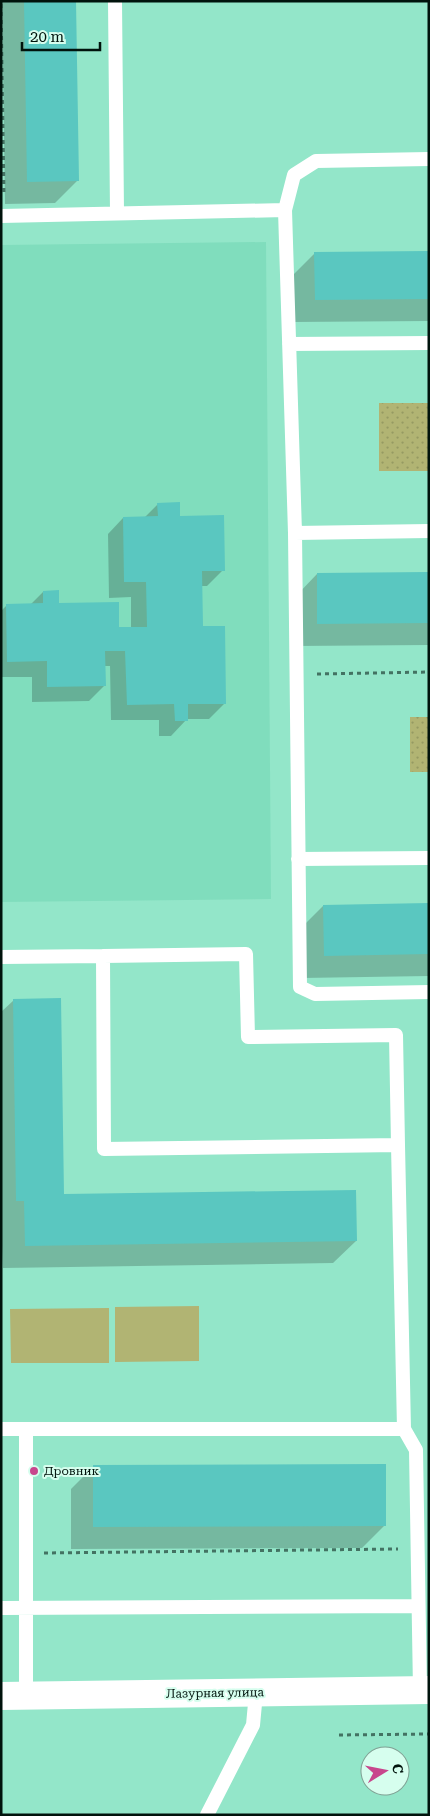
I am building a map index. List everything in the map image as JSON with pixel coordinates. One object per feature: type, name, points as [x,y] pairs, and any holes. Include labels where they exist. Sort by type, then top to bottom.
[{"type":"street","name":"Лазурная улица","points":[[14,1696],[424,1690]]},
{"type":"lane","points":[[115,1],[118,213]]},
{"type":"lane","points":[[429,159],[316,161],[294,175],[285,210],[295,533],[300,987],[316,994],[429,992]]},
{"type":"lane","points":[[2,216],[285,210]]},
{"type":"lane","points":[[289,344],[429,343]]},
{"type":"lane","points":[[295,533],[429,531]]},
{"type":"lane","points":[[298,859],[429,858]]},
{"type":"lane","points":[[1,957],[246,954],[248,1037],[396,1035],[404,1429],[416,1450],[419,1548],[418,1606],[424,1690]]},
{"type":"lane","points":[[103,956],[104,1149],[398,1145]]},
{"type":"lane","points":[[1,1430],[404,1429]]},
{"type":"lane","points":[[14,1696],[26,1608],[26,1430]]},
{"type":"lane","points":[[1,1608],[418,1606]]},
{"type":"lane","points":[[207,1815],[252,1725],[256,1692]]},
{"type":"path","points":[[1,4],[2,216]]},
{"type":"path","points":[[313,674],[429,672]]},
{"type":"path","points":[[26,1553],[419,1548]]},
{"type":"path","points":[[339,1735],[429,1734]]},
{"type":"shaded area","points":[[266,242],[271,899],[1,902],[1,245]]},
{"type":"shaded area","points":[[379,403],[429,403],[429,471],[379,471]]},
{"type":"shaded area","points":[[410,717],[429,717],[429,772],[410,772]]},
{"type":"shaded area","points":[[199,1306],[199,1361],[115,1362],[115,1307]]},
{"type":"shaded area","points":[[109,1308],[109,1363],[11,1363],[10,1309]]},
{"type":"building","points":[[24,1],[76,1],[79,181],[27,182]]},
{"type":"building","points":[[429,251],[429,299],[315,300],[314,252]]},
{"type":"building","points":[[180,502],[180,516],[224,515],[225,571],[202,571],[203,626],[225,626],[226,704],[188,704],[188,721],[175,721],[174,704],[127,705],[125,651],[105,651],[106,686],[47,687],[47,661],[7,662],[6,604],[43,603],[43,591],[59,590],[59,603],[119,602],[119,627],[147,627],[146,582],[124,582],[123,517],[158,516],[157,503]]},
{"type":"building","points":[[429,572],[429,623],[317,624],[317,573]]},
{"type":"building","points":[[429,903],[429,954],[324,956],[323,905]]},
{"type":"building","points":[[61,998],[64,1194],[356,1190],[357,1241],[25,1246],[24,1201],[16,1201],[13,999]]},
{"type":"building","points":[[386,1464],[386,1526],[93,1527],[93,1465]]},
{"type":"place","name":"Дровник","points":[[34,1471]]}]
